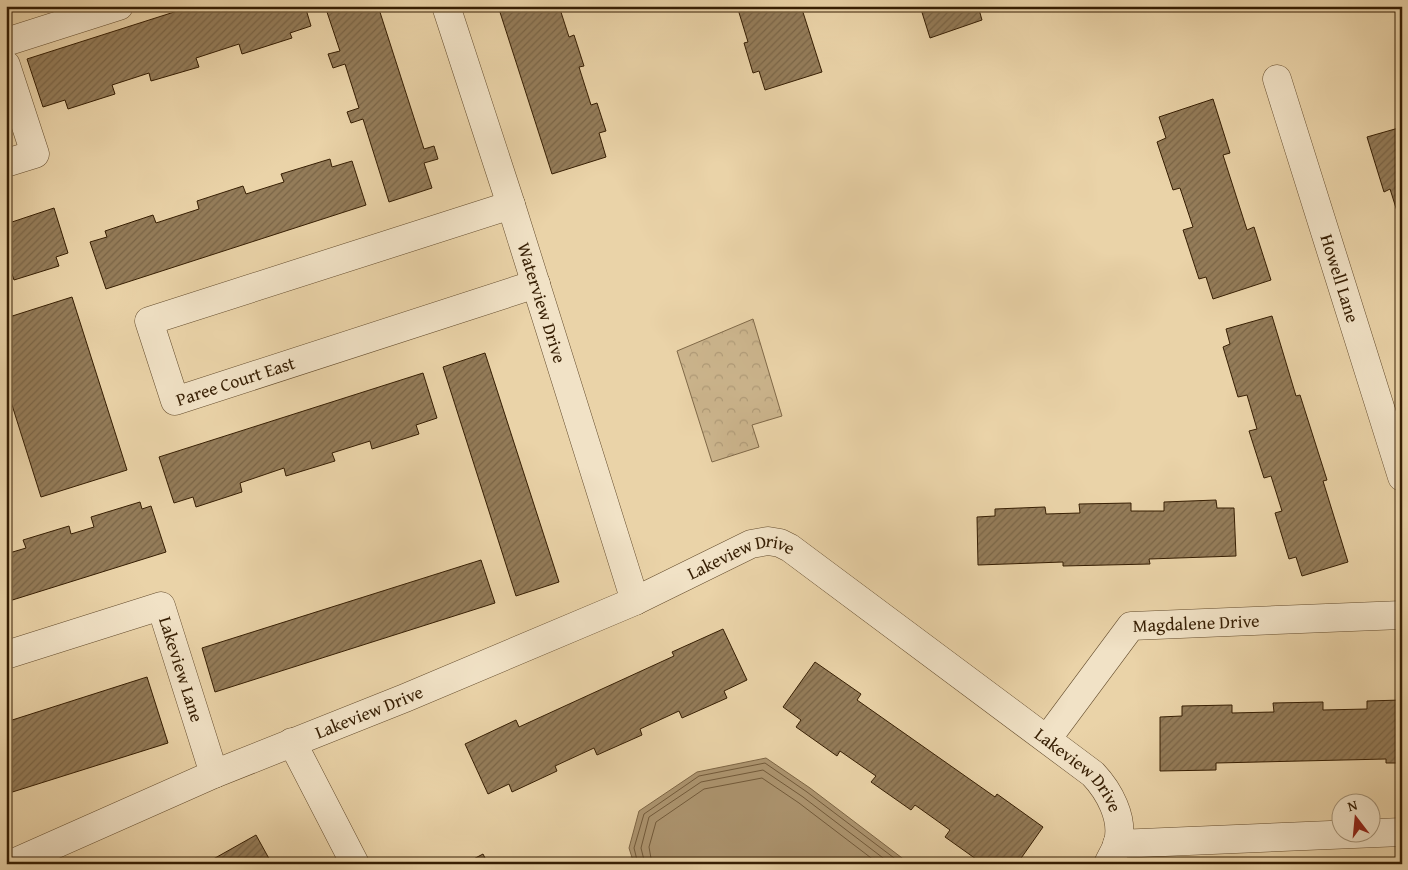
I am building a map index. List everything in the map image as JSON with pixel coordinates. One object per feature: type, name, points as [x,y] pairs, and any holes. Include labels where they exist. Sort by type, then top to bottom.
[{"type":"street","points":[[6,42],[119,6]]},
{"type":"street","name":"Waterview Drive","points":[[446,6],[511,205],[635,601]]},
{"type":"street","points":[[6,65],[34,154],[6,163]]},
{"type":"street","name":"Howell Lane","points":[[1277,79],[1402,477]]},
{"type":"street","name":"Paree Court East","points":[[511,205],[149,321],[175,400],[536,284]]},
{"type":"street","name":"Lakeview Drive","points":[[11,864],[214,774],[405,698],[635,601],[750,544],[768,541],[780,543],[790,548],[1093,774],[1104,786],[1117,818],[1119,836],[1112,854],[1402,832]]},
{"type":"street","name":"Lakeview Lane","points":[[6,655],[161,606],[214,774]]},
{"type":"street","name":"Magdalene Drive","points":[[1046,739],[1131,626],[1402,615]]},
{"type":"street","points":[[292,742],[355,864]]},
{"type":"green space","points":[[753,319],[782,416],[752,425],[759,447],[712,462],[677,351]]},
{"type":"water","points":[[766,758],[810,788],[910,864],[634,864],[629,848],[639,811],[697,772]]},
{"type":"building","points":[[193,6],[305,6],[311,26],[290,33],[292,38],[242,54],[239,44],[196,58],[199,67],[151,81],[149,73],[112,85],[115,94],[68,109],[65,100],[43,107],[27,59]]},
{"type":"building","points":[[325,6],[378,6],[424,149],[434,146],[438,159],[424,163],[432,188],[389,202],[363,119],[351,123],[347,112],[359,108],[345,64],[333,68],[328,54],[340,51]]},
{"type":"building","points":[[498,6],[559,6],[569,37],[574,35],[584,66],[579,67],[591,105],[597,103],[606,131],[599,133],[606,157],[552,174]]},
{"type":"building","points":[[737,6],[801,6],[822,72],[765,90],[759,71],[753,73],[744,43],[748,42]]},
{"type":"building","points":[[920,6],[978,6],[982,20],[930,38]]},
{"type":"building","points":[[1213,99],[1230,153],[1223,155],[1247,230],[1254,227],[1271,280],[1213,299],[1206,277],[1199,279],[1183,230],[1193,227],[1180,188],[1173,190],[1157,142],[1166,138],[1159,117]]},
{"type":"building","points":[[1402,127],[1402,227],[1390,189],[1384,192],[1367,137]]},
{"type":"building","points":[[330,159],[332,167],[352,161],[366,205],[106,289],[90,242],[107,237],[105,231],[153,215],[156,223],[199,209],[197,201],[243,186],[246,194],[284,182],[281,174]]},
{"type":"building","points":[[54,208],[68,253],[56,257],[59,266],[14,280],[11,271],[6,272],[6,224]]},
{"type":"building","points":[[72,297],[127,470],[41,497],[6,386],[6,318]]},
{"type":"building","points":[[1272,316],[1296,396],[1300,395],[1327,480],[1323,481],[1348,562],[1302,576],[1296,557],[1289,559],[1275,513],[1282,511],[1271,476],[1264,478],[1249,431],[1257,429],[1247,395],[1238,397],[1223,347],[1230,344],[1226,329]]},
{"type":"building","points":[[485,353],[559,582],[516,596],[443,367]]},
{"type":"building","points":[[423,373],[437,418],[416,425],[419,434],[372,449],[370,441],[332,453],[335,461],[286,476],[284,468],[240,483],[242,492],[196,507],[193,497],[174,503],[159,457]]},
{"type":"building","points":[[1216,500],[1217,508],[1234,508],[1236,556],[1149,559],[1150,564],[1063,566],[1063,562],[978,565],[977,517],[995,516],[995,509],[1045,507],[1046,514],[1080,513],[1079,504],[1131,503],[1131,511],[1164,511],[1164,502]]},
{"type":"building","points":[[140,502],[142,509],[151,506],[166,552],[6,602],[6,554],[26,548],[23,540],[69,526],[71,534],[94,527],[91,517]]},
{"type":"building","points":[[481,560],[495,603],[215,692],[202,648]]},
{"type":"building","points":[[723,629],[747,680],[724,691],[727,698],[682,718],[679,711],[640,729],[642,735],[597,755],[594,748],[555,766],[557,771],[512,792],[509,784],[488,794],[465,744],[516,720],[519,727],[674,656],[672,652]]},
{"type":"building","points":[[815,662],[861,694],[857,700],[995,797],[997,794],[1043,827],[1017,864],[997,864],[990,859],[987,864],[983,864],[945,837],[950,830],[915,805],[911,810],[871,782],[876,776],[840,751],[837,756],[796,727],[801,720],[783,707]]},
{"type":"building","points":[[147,677],[168,743],[6,794],[6,722]]},
{"type":"building","points":[[1402,700],[1402,763],[1386,763],[1386,759],[1216,763],[1216,770],[1160,771],[1160,717],[1182,716],[1182,706],[1232,705],[1232,713],[1274,712],[1273,703],[1323,702],[1323,710],[1367,709],[1367,701]]},
{"type":"building","points":[[256,835],[272,864],[209,864],[208,862]]},
{"type":"building","points":[[483,854],[488,864],[464,864]]}]
